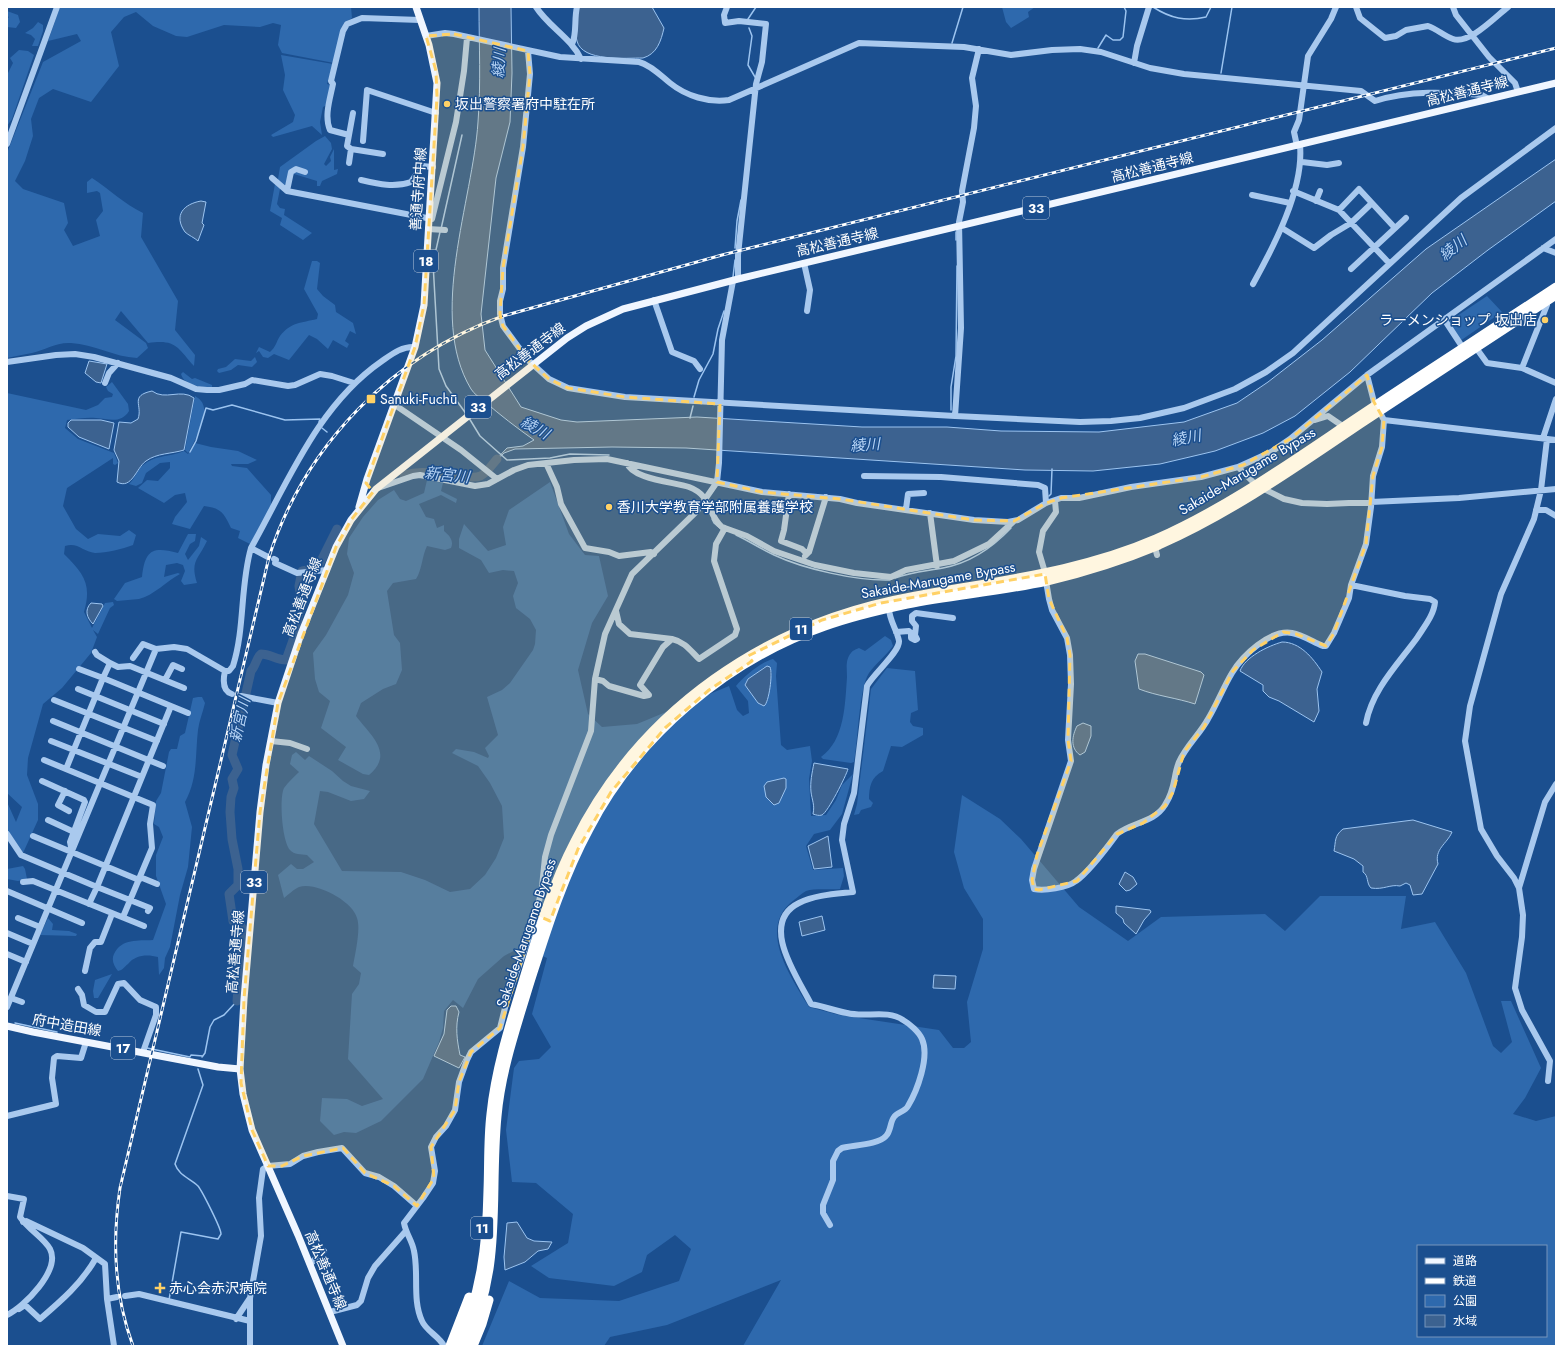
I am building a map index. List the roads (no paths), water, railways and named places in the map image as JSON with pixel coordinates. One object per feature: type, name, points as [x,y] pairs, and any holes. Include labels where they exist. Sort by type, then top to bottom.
[{"type":"highway","name":"Sakaide-Marugame Bypass","points":[[457,1346],[472,1310],[485,1251],[488,1147],[493,1096],[504,1045],[543,918],[562,868],[595,804],[619,770],[660,723],[705,685],[752,660],[824,626],[889,608],[1045,578],[1156,551],[1209,521],[1379,412],[1556,286]]},
{"type":"highway","name":"Sakaide-Marugame Bypass","points":[[752,660],[796,631],[852,610],[911,596],[1045,578],[1152,541],[1260,487],[1344,427],[1379,412],[1463,348],[1474,345],[1556,294]]},
{"type":"highway","name":"Sakaide-Marugame Bypass","points":[[465,1346],[480,1309],[492,1252],[495,1221],[494,1160],[497,1117],[504,1072],[520,1016],[543,918]]},
{"type":"highway","name":"11","points":[[450,1346],[466,1308],[474,1281],[482,1223],[483,1184],[488,1147]]},
{"type":"highway","points":[[473,1346],[487,1310],[498,1256],[500,1202],[494,1160]]},
{"type":"main road","name":"善通寺府中線","points":[[358,509],[415,347],[424,305],[428,220],[436,113],[436,71],[416,7]]},
{"type":"main road","name":"高松善通寺線","points":[[343,1346],[310,1264],[252,1130],[247,1112],[240,1069],[244,999],[260,812],[278,703],[284,681],[336,547],[358,509],[376,489],[531,365],[586,326],[623,308],[1556,83]]},
{"type":"main road","points":[[366,483],[368,487],[376,489]]},
{"type":"main road","name":"府中造田線","points":[[7,1026],[218,1067],[240,1069]]},
{"type":"street","points":[[7,144],[57,7]]},
{"type":"street","points":[[536,7],[541,15],[572,44],[581,59]]},
{"type":"street","points":[[572,44],[574,39],[574,19],[577,7]]},
{"type":"street","points":[[444,1346],[422,1322],[418,1305],[415,1252],[411,1238],[405,1232],[404,1223],[417,1206],[434,1178],[431,1147],[436,1136],[446,1126],[455,1110],[459,1082],[471,1052],[500,1028],[507,1000],[543,918],[542,887],[545,857],[551,835],[591,731],[595,680],[605,634],[632,574],[685,524],[717,482],[720,463],[722,340],[735,280],[756,89],[762,62],[766,24],[739,20],[726,23],[724,15],[727,7]]},
{"type":"street","points":[[1134,64],[1137,46],[1148,7]]},
{"type":"street","points":[[1253,284],[1282,228],[1302,162],[1299,146],[1294,132],[1299,120],[1308,56],[1331,19],[1336,7]]},
{"type":"street","points":[[1453,7],[1456,15],[1489,57],[1515,83],[1518,92]]},
{"type":"street","points":[[1358,8],[1360,18],[1385,38],[1396,36],[1406,30],[1428,26],[1453,40],[1460,40],[1472,35],[1490,24],[1508,7]]},
{"type":"street","points":[[349,135],[330,130],[327,124],[333,84],[331,81],[347,24],[362,18],[420,20]]},
{"type":"street","points":[[426,36],[445,34],[526,51],[581,59],[642,63],[672,84],[706,100],[729,100],[859,43],[964,47],[1010,55],[1052,50],[1080,49],[1101,52],[1150,68],[1184,74],[1361,91],[1375,101],[1400,94],[1482,94],[1489,99]]},
{"type":"street","points":[[272,178],[287,191],[428,220],[432,219],[434,216],[456,122],[468,38]]},
{"type":"street","points":[[955,416],[961,328],[960,227],[963,202],[962,191],[974,128],[976,106],[972,78],[980,49]]},
{"type":"street","points":[[526,51],[530,74],[523,147],[503,268],[503,289],[500,301],[500,314],[503,326],[531,365],[549,379],[578,391],[625,397],[720,404],[1080,422],[1140,418],[1184,408],[1235,389],[1266,372],[1287,357],[1461,198],[1556,128]]},
{"type":"street","points":[[364,141],[367,90],[436,113]]},
{"type":"street","points":[[353,113],[347,146],[351,149],[383,154]]},
{"type":"street","points":[[350,163],[351,149]]},
{"type":"street","points":[[1302,162],[1324,167],[1339,163]]},
{"type":"street","points":[[360,180],[385,185],[402,184],[411,182],[422,166],[433,167]]},
{"type":"street","points":[[287,191],[291,172],[296,169],[305,172]]},
{"type":"street","points":[[1339,210],[1359,190],[1395,228]]},
{"type":"street","points":[[1293,191],[1339,210],[1389,263]]},
{"type":"street","points":[[1316,201],[1320,192]]},
{"type":"street","points":[[1252,195],[1290,203]]},
{"type":"street","points":[[1282,228],[1314,248],[1331,235],[1351,223],[1372,204]]},
{"type":"street","points":[[1351,270],[1406,218]]},
{"type":"street","points":[[428,229],[441,230]]},
{"type":"street","points":[[627,463],[628,466],[641,475],[690,488],[705,498],[710,504],[716,520],[724,530],[747,536],[774,551],[804,561],[848,572],[891,577],[906,570],[954,562],[982,549],[1014,521],[1022,518],[1046,503],[1202,477],[1238,467],[1271,452],[1312,421],[1367,375],[1556,239]]},
{"type":"street","points":[[1543,248],[1556,253]]},
{"type":"street","points":[[804,264],[812,295],[807,311]]},
{"type":"street","points":[[654,300],[672,352],[694,362],[700,369]]},
{"type":"street","points":[[1522,368],[1547,305]]},
{"type":"street","points":[[1444,319],[1463,348]]},
{"type":"street","points":[[1474,345],[1487,363],[1522,368],[1556,383]]},
{"type":"street","points":[[133,658],[143,644],[156,649],[174,647],[187,649],[225,671],[229,671],[236,658],[241,626],[247,563],[251,548],[312,437],[324,418],[354,383],[393,353],[403,348],[415,347]]},
{"type":"street","points":[[7,362],[56,355],[75,354],[118,363],[171,378],[196,389],[206,390],[219,390],[245,384],[252,380],[288,386],[296,385],[320,374],[354,383]]},
{"type":"street","points":[[104,383],[118,363]]},
{"type":"street","points":[[1055,501],[1057,505],[1056,512],[1047,523],[1039,544],[1039,552],[1052,610],[1067,638],[1070,655],[1071,684],[1068,740],[1071,761],[1034,869],[1032,880],[1034,889],[1040,890],[1051,889],[1077,880],[1117,834],[1123,829],[1143,823],[1165,806],[1173,792],[1178,763],[1184,752],[1204,727],[1220,695],[1239,664],[1263,641],[1283,632],[1296,634],[1326,646],[1334,633],[1349,598],[1351,585],[1366,544],[1373,476],[1382,447],[1379,412],[1367,375]]},
{"type":"street","points":[[1548,1081],[1550,1062],[1522,1010],[1515,988],[1522,937],[1523,915],[1519,888],[1481,829],[1465,741],[1465,732],[1501,594],[1530,531],[1536,510],[1541,490],[1545,438],[1556,399]]},
{"type":"street","points":[[395,405],[497,479]]},
{"type":"street","points":[[1379,412],[1495,434],[1556,440]]},
{"type":"street","points":[[1312,421],[1328,416],[1344,427]]},
{"type":"street","points":[[376,489],[420,475],[467,486],[488,484],[514,470],[528,465],[601,459],[627,463],[762,492],[826,498],[974,520],[1014,521]]},
{"type":"street","points":[[546,463],[557,487],[561,504],[585,548],[609,552],[619,556],[652,552],[654,554]]},
{"type":"street","points":[[1238,467],[1260,487],[1284,499],[1302,503],[1459,498],[1556,489]]},
{"type":"street","points":[[864,476],[940,477],[1038,485],[1045,488],[1046,503]]},
{"type":"street","points":[[906,509],[908,494],[924,493]]},
{"type":"street","points":[[789,494],[781,541],[802,549],[806,553]]},
{"type":"street","points":[[804,561],[806,553],[809,552],[826,498]]},
{"type":"street","points":[[1536,510],[1546,510],[1556,516]]},
{"type":"street","points":[[930,513],[937,566]]},
{"type":"street","points":[[616,611],[619,624],[630,634],[681,641],[687,645],[699,659],[735,636],[737,629],[714,561],[716,544],[724,530]]},
{"type":"street","points":[[251,548],[268,557]]},
{"type":"street","points":[[274,559],[276,560],[275,563],[301,573],[327,570]]},
{"type":"street","points":[[1351,585],[1398,595],[1430,599],[1435,602],[1430,619],[1380,688],[1368,711],[1366,723]]},
{"type":"street","points":[[830,1225],[823,1213],[822,1205],[832,1180],[835,1155],[842,1148],[881,1140],[886,1136],[894,1116],[908,1107],[918,1088],[921,1079],[924,1046],[922,1039],[917,1032],[895,1015],[847,1014],[811,1004],[782,947],[781,928],[789,910],[797,904],[817,897],[853,892],[842,840],[844,824],[854,793],[866,686],[870,678],[894,654],[898,646],[899,641],[889,608]]},
{"type":"street","points":[[896,632],[909,631],[912,633],[911,638],[915,640],[917,639],[915,635],[916,626],[912,621],[912,616],[916,613],[953,618]]},
{"type":"street","points":[[595,680],[603,681],[609,686],[644,696],[649,695],[640,685],[659,652],[672,639]]},
{"type":"street","points":[[7,1007],[10,995],[26,962],[122,727],[156,649]]},
{"type":"street","points":[[95,652],[97,655],[118,667],[130,666],[184,688]]},
{"type":"street","points":[[66,769],[110,663]]},
{"type":"street","points":[[165,680],[173,665],[182,669]]},
{"type":"street","points":[[79,668],[188,713]]},
{"type":"street","points":[[225,671],[225,690],[232,694]]},
{"type":"street","points":[[78,689],[164,724]]},
{"type":"street","points":[[244,696],[278,703]]},
{"type":"street","points":[[54,700],[157,741]]},
{"type":"street","points":[[89,904],[171,706]]},
{"type":"street","points":[[53,721],[163,766]]},
{"type":"street","points":[[51,741],[142,777]]},
{"type":"street","points":[[271,741],[290,743],[306,749]]},
{"type":"street","points":[[44,760],[153,805],[150,824],[152,848],[123,917]]},
{"type":"street","points":[[42,781],[84,800],[85,802],[70,842],[72,852]]},
{"type":"street","points":[[1519,888],[1545,802],[1556,784]]},
{"type":"street","points":[[65,791],[58,805],[69,811]]},
{"type":"street","points":[[48,820],[74,832]]},
{"type":"street","points":[[7,834],[21,855],[150,908],[148,911]]},
{"type":"street","points":[[33,836],[105,866],[157,884]]},
{"type":"street","points":[[23,882],[33,881],[144,926]]},
{"type":"street","points":[[7,891],[82,923]]},
{"type":"street","points":[[85,971],[90,948],[95,942],[102,942],[112,914]]},
{"type":"street","points":[[18,918],[40,927]]},
{"type":"street","points":[[7,933],[33,944]]},
{"type":"street","points":[[7,954],[26,962]]},
{"type":"street","points":[[78,989],[82,995],[84,1005],[96,1012],[105,1012],[118,984],[124,983],[140,1000],[156,1007],[156,1015],[143,1052]]},
{"type":"street","points":[[10,995],[22,1002]]},
{"type":"street","points":[[7,1116],[56,1104],[52,1078],[54,1058],[57,1056],[81,1058],[86,1042]]},
{"type":"street","points":[[250,1346],[250,1298],[262,1228],[259,1198],[261,1174],[263,1169],[268,1166],[282,1166],[290,1164],[303,1156],[342,1148],[365,1173],[379,1177],[394,1186],[417,1206]]},
{"type":"street","points":[[7,1196],[24,1199],[20,1217],[23,1222],[50,1249],[52,1264],[43,1282],[15,1311]]},
{"type":"street","points":[[23,1222],[26,1221],[84,1248],[106,1264],[107,1299],[114,1346]]},
{"type":"street","points":[[330,1312],[357,1305],[361,1301],[368,1278],[375,1266],[405,1232]]},
{"type":"street","points":[[310,1264],[324,1252]]},
{"type":"street","points":[[7,1315],[25,1305],[40,1319],[86,1276],[96,1258]]},
{"type":"street","points":[[125,1296],[139,1294],[250,1322]]},
{"type":"street","points":[[107,1299],[117,1297]]},
{"type":"street","points":[[236,1319],[250,1298]]},
{"type":"water","name":"綾川","points":[[479,7],[511,7],[512,73],[510,122],[496,178],[481,314],[485,350],[521,407],[561,420],[577,422],[697,417],[862,427],[947,427],[1001,431],[1099,432],[1184,422],[1237,403],[1268,382],[1322,340],[1426,249],[1556,159],[1556,201],[1432,293],[1350,372],[1295,416],[1263,433],[1215,451],[1160,464],[1093,471],[1025,470],[686,448],[612,447],[515,449],[504,453],[490,468],[489,467],[507,448],[523,446],[534,440],[472,391],[458,360],[453,327],[453,293],[456,257],[478,122],[480,79]]},
{"type":"water","points":[[578,7],[652,7],[664,28],[660,42],[652,53],[643,58],[616,58],[596,56],[587,53],[581,48],[576,37]]},
{"type":"water","points":[[195,202],[206,202],[202,223],[204,225],[198,241],[185,232],[180,216],[185,208]]},
{"type":"water","points":[[89,361],[107,364],[101,383],[96,382],[85,373]]},
{"type":"water","points":[[152,391],[162,395],[184,394],[194,398],[184,450],[150,458],[142,464],[130,481],[122,484],[117,482],[119,461],[114,450],[119,422],[131,423],[138,419],[139,398],[145,393]]},
{"type":"water","points":[[71,420],[101,420],[114,423],[109,449],[79,437],[68,427],[68,423]]},
{"type":"water","points":[[91,603],[102,604],[103,606],[93,624],[87,614]]},
{"type":"water","points":[[1282,642],[1295,645],[1300,648],[1310,656],[1322,672],[1317,689],[1319,711],[1314,722],[1279,701],[1269,697],[1263,691],[1263,685],[1240,671],[1252,657],[1270,646]]},
{"type":"water","points":[[1138,654],[1145,654],[1201,672],[1204,675],[1195,704],[1139,689],[1135,661]]},
{"type":"water","points":[[767,666],[770,667],[771,670],[771,681],[769,694],[764,706],[758,703],[745,685],[748,679]]},
{"type":"water","points":[[1083,723],[1091,726],[1091,736],[1085,752],[1080,755],[1073,745],[1073,738],[1077,726]]},
{"type":"water","points":[[814,763],[848,769],[832,801],[822,815],[813,814],[814,805],[811,792],[811,778]]},
{"type":"water","points":[[784,778],[786,779],[786,788],[779,803],[774,805],[766,797],[764,786],[767,782]]},
{"type":"water","points":[[1413,820],[1452,832],[1439,850],[1437,859],[1438,864],[1422,894],[1413,895],[1410,885],[1406,883],[1400,886],[1371,888],[1368,884],[1366,875],[1363,872],[1363,866],[1354,859],[1334,851],[1337,836],[1343,829]]},
{"type":"water","points":[[828,836],[832,867],[814,869],[808,846]]},
{"type":"water","points":[[1125,872],[1133,877],[1137,884],[1130,890],[1126,891],[1119,884]]},
{"type":"water","points":[[1116,906],[1150,910],[1151,912],[1144,920],[1136,934],[1116,913]]},
{"type":"water","points":[[822,916],[825,930],[802,936],[799,922]]},
{"type":"water","points":[[934,975],[956,976],[955,989],[933,988]]},
{"type":"water","points":[[451,1006],[456,1006],[459,1012],[457,1028],[458,1044],[460,1055],[465,1057],[459,1068],[434,1056],[444,1034],[447,1010]]},
{"type":"water","points":[[517,1222],[527,1238],[534,1241],[552,1242],[548,1249],[538,1251],[525,1262],[505,1270],[504,1257],[507,1223]]},
{"type":"waterway","points":[[748,19],[756,7]]},
{"type":"waterway","points":[[952,43],[963,7]]},
{"type":"waterway","points":[[1098,48],[1106,35],[1113,40],[1120,40],[1123,37],[1126,11],[1124,7]]},
{"type":"waterway","points":[[1153,7],[1166,14],[1185,19],[1206,17],[1211,7]]},
{"type":"waterway","points":[[1221,73],[1232,7]]},
{"type":"waterway","points":[[749,28],[752,36],[748,65],[755,77]]},
{"type":"waterway","points":[[441,229],[462,135]]},
{"type":"waterway","points":[[735,248],[737,221],[741,200]]},
{"type":"waterway","points":[[440,232],[433,263],[439,369],[446,386],[467,415]]},
{"type":"waterway","points":[[956,232],[956,240]]},
{"type":"waterway","points":[[733,277],[735,260]]},
{"type":"waterway","points":[[951,410],[951,387],[956,356],[957,266]]},
{"type":"waterway","points":[[694,397],[699,380],[713,354],[718,329],[724,311]]},
{"type":"waterway","points":[[190,452],[196,441],[206,408],[213,410],[232,405],[285,420],[320,419],[319,422]]},
{"type":"waterway","points":[[690,418],[693,406]]},
{"type":"waterway","points":[[469,418],[480,436],[507,460],[550,458],[570,454],[609,455]]},
{"type":"waterway","points":[[322,428],[327,432]]},
{"type":"waterway","name":"新宮川","points":[[404,475],[412,473],[426,473],[440,474],[461,479],[462,476],[475,477],[483,475],[497,459]]},
{"type":"waterway","points":[[1049,496],[1051,494],[1052,469]]},
{"type":"waterway","points":[[712,519],[721,529]]},
{"type":"waterway","points":[[895,578],[913,573],[953,566],[972,558],[997,542],[1011,528]]},
{"type":"waterway","name":"新宮川","points":[[237,1001],[243,929],[240,925],[233,921],[229,894],[238,885],[238,869],[232,839],[230,812],[231,797],[234,788],[232,779],[238,769],[232,755],[251,671],[261,654],[286,660],[297,629],[298,617],[302,605],[299,586],[302,571],[313,569],[319,565],[337,529]]},
{"type":"waterway","points":[[736,535],[774,555],[800,565],[846,576],[876,580],[890,580]]},
{"type":"waterway","points":[[202,1057],[205,1053],[210,1027],[214,1020],[224,1015],[237,1001]]},
{"type":"waterway","points":[[15,1023],[57,1032]]},
{"type":"waterway","points":[[147,1048],[190,1057],[191,1055],[203,1056]]},
{"type":"waterway","points":[[169,1300],[181,1232],[218,1239],[221,1234],[215,1217],[198,1186],[182,1174],[175,1164],[203,1085],[198,1069]]},
{"type":"railway","points":[[133,1346],[122,1307],[116,1268],[116,1228],[120,1188],[269,557],[285,516],[305,478],[330,442],[358,410],[390,380],[425,355],[463,333],[503,316],[722,255],[1556,48]]},
{"type":"place","name":"坂出警察署府中駐在所","points":[[447,104]]},
{"type":"place","name":"ラーメンショップ 坂出店","points":[[1545,320]]},
{"type":"place","name":"Sanuki-Fuchū","points":[[371,399]]},
{"type":"place","name":"香川大学教育学部附属養護学校","points":[[609,507]]},
{"type":"place","name":"赤心会赤沢病院","points":[[160,1288]]}]
